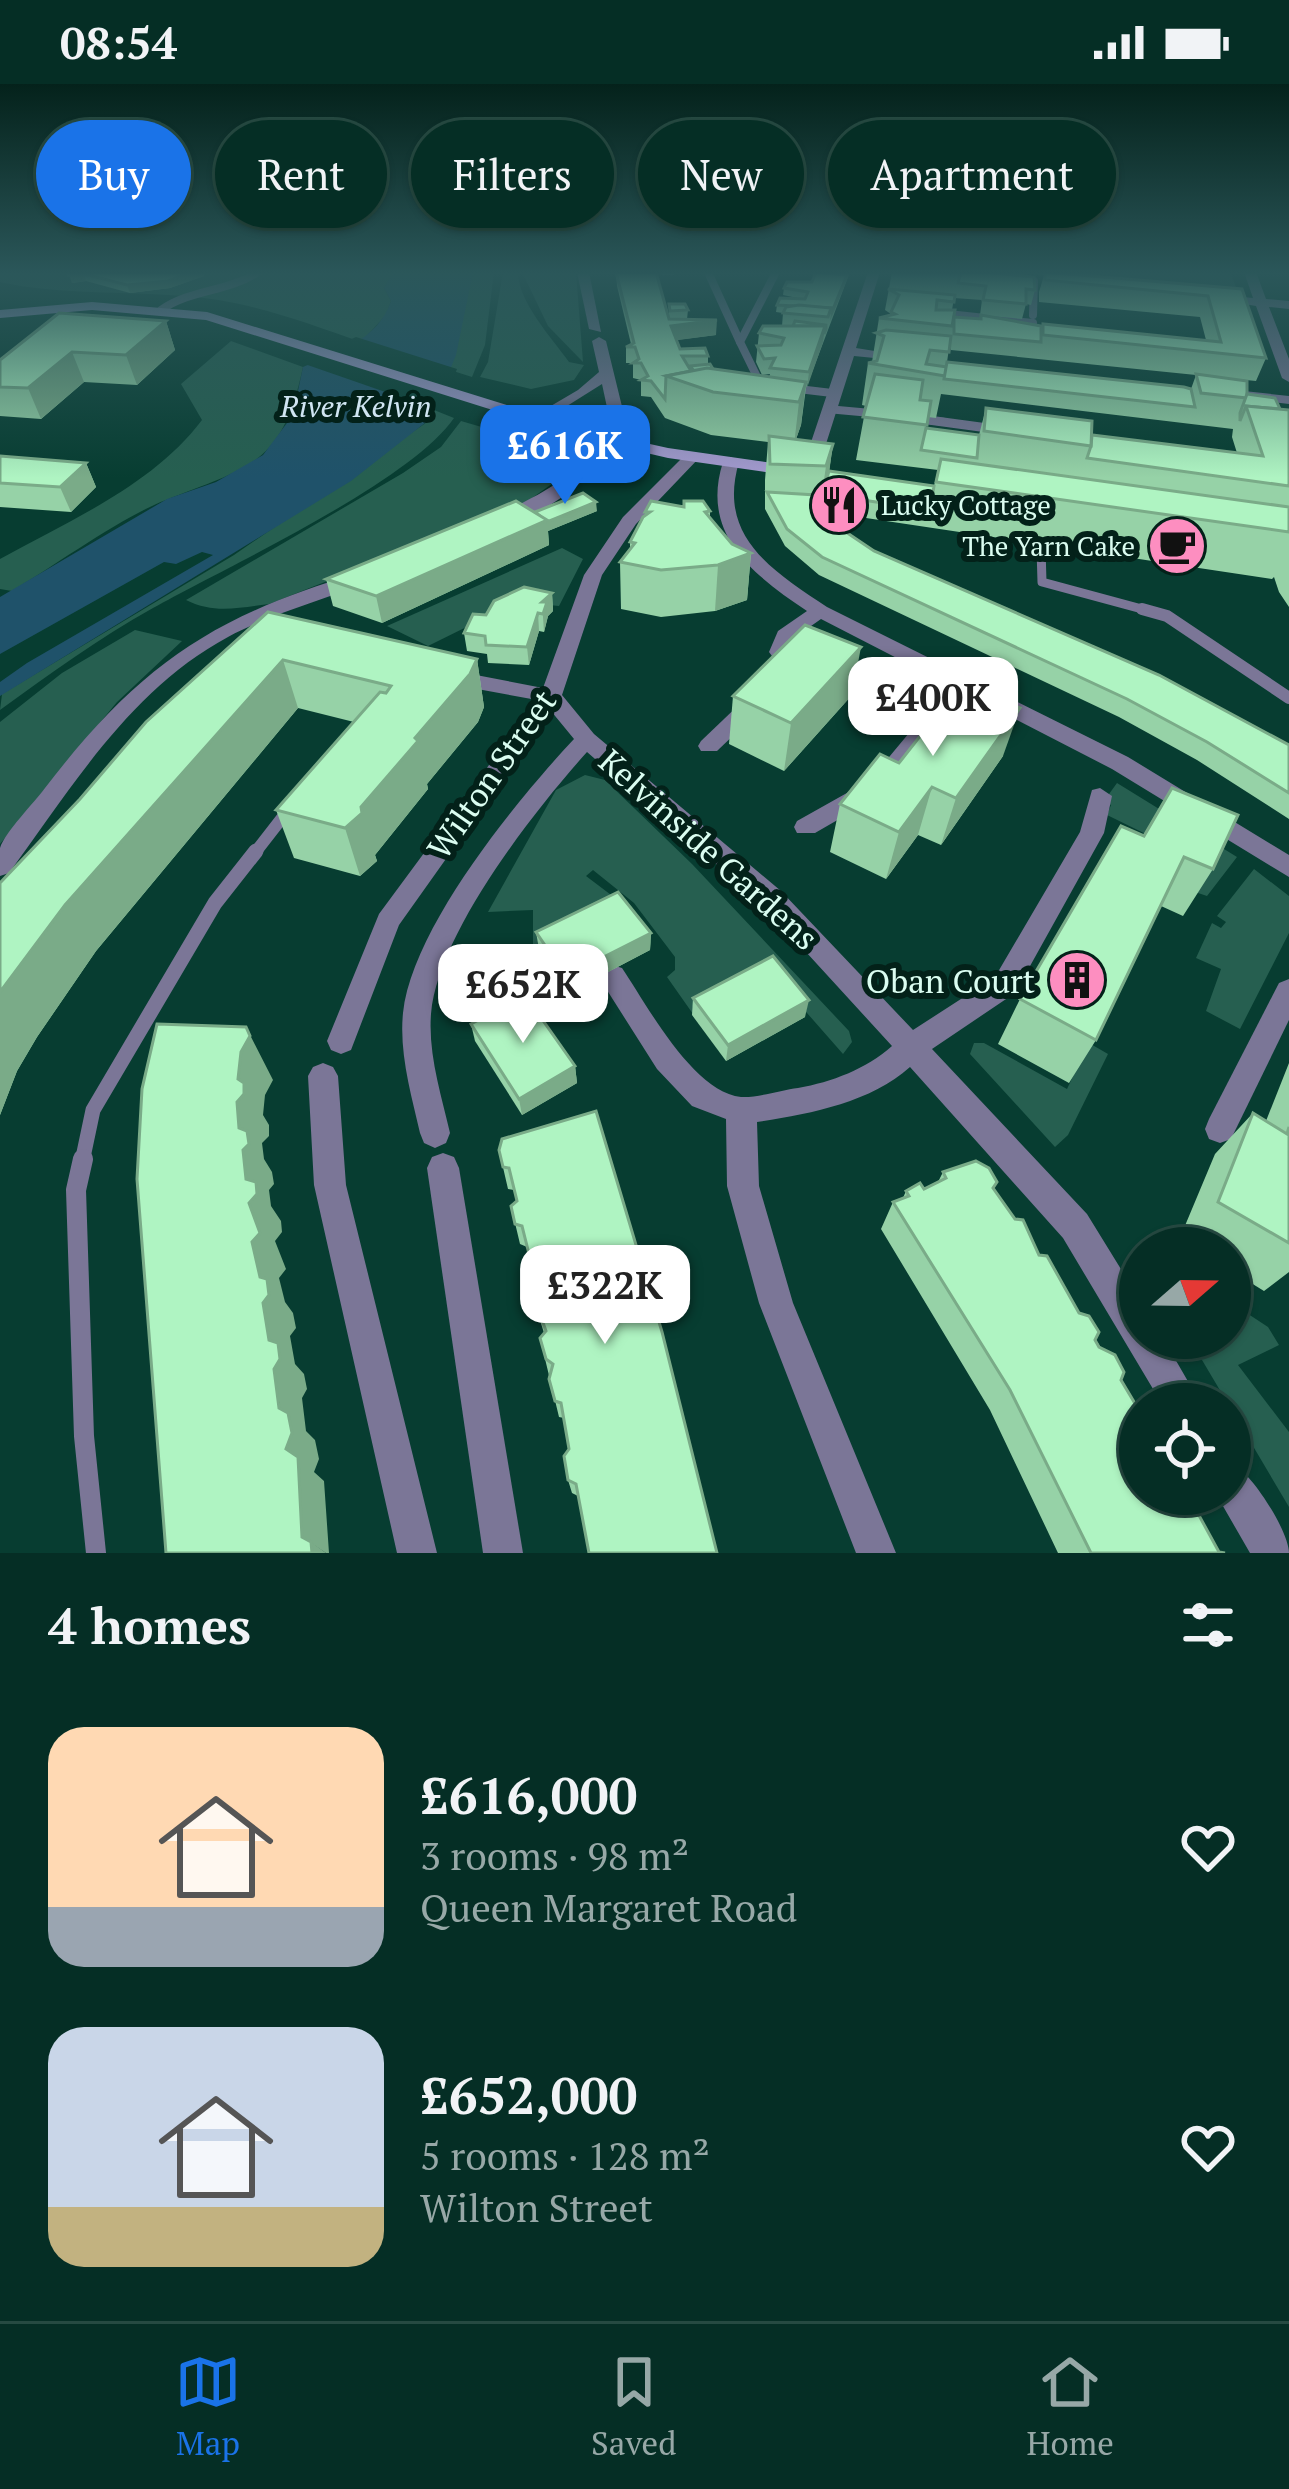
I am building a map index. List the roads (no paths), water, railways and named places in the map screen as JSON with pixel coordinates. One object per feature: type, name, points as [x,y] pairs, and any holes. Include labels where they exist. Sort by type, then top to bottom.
[{"type":"main road","points":[[290,341],[614,441],[829,476]]},
{"type":"street","points":[[487,526],[550,498],[598,463],[614,441],[621,424],[598,341]]},
{"type":"street","points":[[809,472],[850,341]]},
{"type":"street","points":[[1276,341],[1288,375]]},
{"type":"street","points":[[847,350],[913,358]]},
{"type":"street","points":[[535,420],[583,393],[606,373]]},
{"type":"street","points":[[1217,392],[1289,400]]},
{"type":"street","name":"Wilton Street","points":[[341,1041],[388,921],[551,696],[593,574],[629,521],[692,457]]},
{"type":"street","points":[[731,462],[726,508],[737,542],[779,585],[820,611],[1120,763],[1289,867]]},
{"type":"street","points":[[0,866],[102,732],[170,666],[235,626],[381,569]]},
{"type":"street","points":[[785,675],[779,652],[784,635],[820,611]]},
{"type":"street","points":[[436,675],[551,696]]},
{"type":"street","points":[[709,746],[785,675]]},
{"type":"street","points":[[785,675],[933,719],[878,786],[806,827]]},
{"type":"street","name":"Kelvinside Gardens","points":[[551,696],[586,739],[772,898],[914,1045],[1075,1226],[1119,1299]]},
{"type":"street","name":"Wilton Street","points":[[503,1553],[439,1151],[417,1047],[419,997],[436,950],[544,781],[586,739]]},
{"type":"street","points":[[612,976],[667,1060],[703,1096],[741,1111],[831,1092],[882,1072],[1005,985],[1092,833],[1100,796]]},
{"type":"street","points":[[1220,1129],[1289,991]]},
{"type":"street","points":[[323,1076],[330,1185],[417,1553]]},
{"type":"street","points":[[741,1111],[743,1186],[776,1303],[876,1553]]},
{"type":"street","points":[[1250,1515],[1273,1553]]},
{"type":"lane","points":[[740,342],[761,385],[1005,430]]},
{"type":"lane","points":[[1042,548],[1042,582],[1167,616],[1289,698]]},
{"type":"lane","points":[[96,1553],[85,1436],[76,1190],[93,1111],[215,903],[297,799]]},
{"type":"water","name":"River Kelvin","points":[[459,341],[430,419],[351,481],[0,696],[0,682],[27,663],[213,555],[202,552],[176,564],[164,562],[0,654],[0,597],[167,499],[216,482],[263,455],[293,415],[303,367],[355,343]]},
{"type":"place","name":"Lucky Cottage","points":[[839,505]]},
{"type":"place","name":"The Yarn Cake","points":[[1177,546]]},
{"type":"place","name":"Oban Court","points":[[1077,980]]}]
